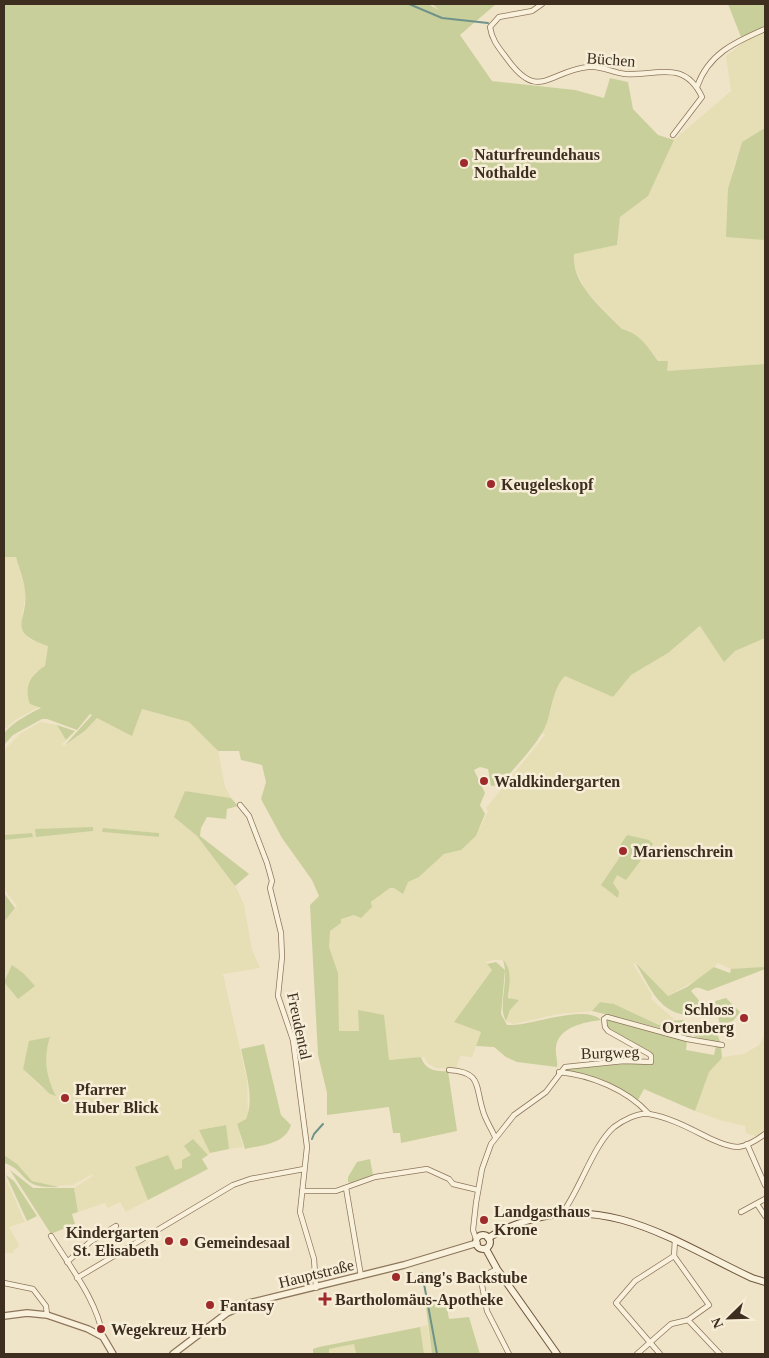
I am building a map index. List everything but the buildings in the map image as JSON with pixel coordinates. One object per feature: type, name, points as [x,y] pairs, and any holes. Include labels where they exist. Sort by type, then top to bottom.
[{"type":"main road","points":[[486,1249],[480,1248],[477,1242],[480,1236],[488,1238],[521,1223],[563,1212],[617,1218],[675,1240],[729,1267],[765,1282]]},
{"type":"main road","points":[[486,1249],[490,1244],[488,1238]]},
{"type":"main road","points":[[486,1249],[497,1269],[557,1354]]},
{"type":"street","name":"Büchen","points":[[542,4],[532,11],[499,17],[490,27],[492,39],[517,73],[525,80],[534,83],[542,82],[574,70],[594,66],[625,74],[674,71],[697,87]]},
{"type":"street","points":[[673,135],[702,97],[697,87],[703,71],[710,62],[747,37],[765,29]]},
{"type":"street","name":"Freudental","points":[[240,805],[254,830],[272,881],[270,888],[282,938],[278,996],[293,1040],[307,1147],[300,1212],[314,1259],[316,1288]]},
{"type":"street","name":"Burgweg","points":[[477,1242],[473,1230],[482,1169],[495,1136],[514,1115],[546,1092],[559,1072],[565,1067],[590,1064],[651,1062],[649,1054],[608,1031],[604,1023],[607,1017],[722,1045]]},
{"type":"street","points":[[449,1070],[470,1074],[476,1080],[483,1111],[495,1136]]},
{"type":"street","points":[[559,1072],[601,1082],[622,1092],[648,1113],[688,1128],[724,1145],[738,1147],[765,1134]]},
{"type":"street","points":[[563,1212],[576,1192],[601,1144],[610,1132],[632,1117],[648,1113]]},
{"type":"street","points":[[747,1144],[765,1185]]},
{"type":"street","points":[[77,1278],[233,1185],[304,1169]]},
{"type":"street","points":[[302,1191],[326,1193],[375,1177],[427,1169],[449,1178],[454,1184],[478,1190]]},
{"type":"street","points":[[346,1188],[361,1276]]},
{"type":"street","points":[[742,1212],[765,1199]]},
{"type":"street","points":[[757,1204],[765,1216]]},
{"type":"street","points":[[66,1262],[90,1242],[116,1226]]},
{"type":"street","points":[[51,1236],[77,1278],[101,1324],[103,1337],[113,1354]]},
{"type":"street","points":[[637,1354],[672,1324],[688,1320],[709,1305],[674,1256],[675,1240]]},
{"type":"street","name":"Hauptstraße","points":[[173,1354],[227,1314],[249,1303],[361,1276],[477,1242]]},
{"type":"street","points":[[660,1354],[616,1303],[634,1281],[674,1256]]},
{"type":"street","points":[[497,1269],[483,1277],[482,1280],[487,1311],[509,1354]]},
{"type":"street","points":[[4,1283],[33,1289],[46,1306],[47,1315]]},
{"type":"street","points":[[4,1316],[27,1313],[47,1315],[88,1329],[103,1337]]},
{"type":"street","points":[[688,1320],[720,1354]]},
{"type":"shaded area","points":[[765,26],[765,128],[742,142],[732,172],[765,239],[765,364],[667,371],[652,352],[629,330],[622,329],[586,291],[573,264],[573,254],[617,245],[620,217],[648,196],[674,140],[731,91],[726,56],[743,43],[741,37]]},
{"type":"shaded area","points":[[4,557],[16,557],[26,593],[22,617],[25,634],[31,640],[48,645],[45,666],[35,672],[28,685],[27,696],[30,703],[39,707],[15,720],[4,730]]},
{"type":"shaded area","points":[[701,626],[735,651],[765,638],[765,968],[731,969],[718,963],[707,974],[668,996],[636,962],[633,964],[652,995],[651,999],[674,1019],[660,1025],[614,1004],[600,1002],[592,1011],[558,1014],[514,1024],[506,1021],[510,1010],[509,976],[503,960],[486,962],[492,970],[454,1022],[481,1032],[472,1057],[460,1056],[456,1069],[436,1068],[427,1063],[424,1057],[389,1060],[358,1011],[359,1031],[339,1031],[338,973],[329,947],[329,931],[341,923],[340,919],[355,915],[390,888],[419,877],[444,854],[461,850],[476,836],[488,811],[486,808],[545,735],[542,733],[551,711],[554,694],[560,681],[565,676],[613,697],[631,675],[668,653]]},
{"type":"shaded area","points":[[142,709],[189,722],[218,751],[225,787],[231,798],[185,791],[174,817],[197,836],[237,889],[244,905],[252,950],[260,968],[223,974],[247,1080],[248,1115],[243,1122],[237,1124],[243,1147],[229,1149],[225,1125],[199,1130],[210,1153],[208,1155],[193,1139],[191,1155],[183,1168],[175,1171],[136,1167],[148,1200],[126,1212],[120,1202],[108,1208],[105,1203],[78,1212],[74,1188],[93,1176],[92,1174],[73,1185],[54,1186],[32,1181],[17,1164],[4,1155],[4,982],[4,922],[17,906],[4,889],[4,840],[32,837],[32,833],[4,835],[4,750],[21,733],[41,722],[57,725],[66,740],[62,744],[64,746],[85,732],[97,718]],"holes":[[[93,828],[93,831],[42,836],[65,830]],[[104,828],[159,833],[159,837],[102,832]],[[4,982],[35,986],[14,993]],[[50,1038],[45,1055],[49,1081],[56,1095],[41,1087],[23,1069],[29,1045]]]},
{"type":"shaded area","points":[[765,1034],[765,1132],[758,1137],[746,1133],[745,1126],[695,1111],[709,1071],[723,1057],[744,1054],[759,1045]]},
{"type":"shaded area","points":[[4,1175],[25,1222],[9,1227],[19,1245],[12,1253],[4,1253]]},
{"type":"shaded area","points":[[427,1325],[432,1354],[424,1354],[420,1327]]},
{"type":"shaded area","points":[[354,1344],[356,1353],[329,1354],[329,1349]]},
{"type":"green space","points":[[4,4],[428,4],[439,10],[432,4],[496,4],[460,35],[492,81],[575,90],[604,98],[610,78],[628,82],[633,109],[658,135],[674,140],[648,196],[620,217],[617,245],[574,254],[574,265],[583,286],[622,329],[633,333],[643,341],[658,361],[668,361],[667,371],[765,364],[765,638],[735,651],[724,662],[700,626],[668,653],[631,675],[613,697],[565,676],[554,696],[546,726],[538,740],[500,785],[491,786],[488,769],[480,767],[474,770],[485,793],[480,805],[485,814],[476,836],[461,850],[444,854],[419,877],[408,882],[403,894],[394,888],[390,888],[371,902],[372,907],[361,918],[354,915],[341,919],[341,923],[330,931],[329,947],[338,973],[339,1031],[359,1031],[358,1010],[384,1015],[389,1060],[421,1057],[428,1067],[439,1071],[448,1071],[457,1131],[401,1143],[400,1133],[393,1133],[389,1107],[327,1115],[327,1093],[318,1055],[310,905],[319,896],[312,880],[282,838],[261,799],[266,782],[262,765],[241,760],[239,751],[218,751],[189,722],[142,709],[132,736],[97,718],[85,731],[65,745],[92,715],[90,714],[77,730],[42,719],[13,735],[4,745],[4,733],[8,729],[41,708],[30,704],[27,692],[32,677],[45,666],[48,646],[35,641],[22,630],[25,601],[24,583],[16,557],[4,557]]},
{"type":"green space","points":[[728,4],[765,4],[765,26],[741,37]]},
{"type":"green space","points":[[765,128],[765,240],[726,237],[728,189],[742,142]]},
{"type":"green space","points":[[57,725],[75,731],[66,740]]},
{"type":"green space","points":[[185,791],[231,798],[238,806],[227,809],[226,819],[207,817],[201,828],[200,836],[249,874],[235,886],[197,836],[174,817]]},
{"type":"green space","points":[[93,827],[93,831],[36,837],[35,829]]},
{"type":"green space","points":[[103,828],[159,833],[159,837],[102,832]]},
{"type":"green space","points":[[32,833],[33,837],[4,840],[4,835]]},
{"type":"green space","points":[[627,835],[649,840],[653,844],[626,880],[617,875],[613,883],[619,892],[618,898],[601,885],[622,854],[621,844]]},
{"type":"green space","points":[[4,893],[15,908],[4,922]]},
{"type":"green space","points":[[503,960],[509,973],[508,998],[519,1000],[510,1010],[506,1021],[503,1008],[505,968]]},
{"type":"green space","points":[[496,962],[505,970],[501,1014],[507,1025],[583,1014],[593,1015],[601,1020],[573,1027],[562,1035],[556,1047],[557,1067],[517,1062],[506,1057],[494,1047],[476,1046],[481,1032],[454,1022],[492,970],[487,964]]},
{"type":"green space","points":[[635,962],[668,996],[687,987],[714,967],[730,973],[731,969],[763,967],[765,969],[708,991],[699,988],[693,989],[691,991],[702,1004],[698,1015],[685,1015],[666,1007],[659,1000],[652,992]]},
{"type":"green space","points":[[12,965],[23,973],[35,986],[18,999],[4,982]]},
{"type":"green space","points":[[726,998],[740,1012],[733,1021],[720,1026],[715,1001]]},
{"type":"green space","points":[[600,1002],[614,1004],[659,1025],[666,1021],[683,1020],[691,1028],[692,1036],[592,1011]]},
{"type":"green space","points":[[608,1020],[687,1041],[686,1050],[714,1055],[716,1046],[721,1046],[722,1058],[709,1072],[695,1111],[644,1089],[638,1100],[600,1079],[565,1071],[567,1069],[625,1064],[654,1064],[653,1055],[608,1028],[606,1024]]},
{"type":"green space","points":[[703,1027],[717,1033],[720,1042],[710,1042],[694,1036],[693,1029]]},
{"type":"green space","points":[[50,1037],[46,1060],[50,1081],[56,1096],[50,1094],[23,1069],[29,1041]]},
{"type":"green space","points":[[264,1044],[281,1115],[291,1125],[279,1140],[266,1145],[245,1149],[237,1124],[246,1119],[250,1102],[241,1049]]},
{"type":"green space","points":[[226,1125],[229,1149],[210,1153],[199,1130]]},
{"type":"green space","points":[[193,1139],[208,1155],[202,1159],[208,1169],[148,1200],[135,1167],[168,1155],[175,1170],[182,1168],[182,1160],[191,1155],[184,1146]]},
{"type":"green space","points":[[4,1155],[17,1164],[32,1181],[59,1187],[37,1186],[30,1183],[12,1166],[4,1163]]},
{"type":"green space","points":[[370,1159],[373,1175],[351,1183],[348,1182],[348,1177],[357,1162]]},
{"type":"green space","points":[[10,1170],[33,1188],[74,1188],[78,1212],[72,1214],[75,1224],[51,1234]]},
{"type":"green space","points":[[6,1175],[14,1181],[37,1216],[27,1221]]},
{"type":"green space","points":[[445,1296],[449,1319],[469,1317],[480,1354],[432,1354],[425,1299]]},
{"type":"green space","points":[[420,1327],[424,1354],[349,1354],[356,1353],[354,1344],[329,1349],[329,1354],[313,1354],[313,1349],[319,1347]]},
{"type":"waterway","points":[[409,4],[442,18],[488,23]]},
{"type":"waterway","points":[[312,1139],[323,1124]]},
{"type":"waterway","points":[[422,1273],[437,1354]]},
{"type":"place","name":"Naturfreundehaus Nothalde","points":[[464,163]]},
{"type":"place","name":"Keugeleskopf","points":[[491,484]]},
{"type":"place","name":"Waldkindergarten","points":[[484,781]]},
{"type":"place","name":"Marienschrein","points":[[623,851]]},
{"type":"place","name":"Schloss Ortenberg","points":[[744,1018]]},
{"type":"place","name":"Pfarrer Huber Blick","points":[[65,1098]]},
{"type":"place","name":"Landgasthaus Krone","points":[[484,1220]]},
{"type":"place","name":"Kindergarten St. Elisabeth","points":[[169,1241]]},
{"type":"place","name":"Gemeindesaal","points":[[184,1242]]},
{"type":"place","name":"Lang's Backstube","points":[[396,1277]]},
{"type":"place","name":"Bartholomäus-Apotheke","points":[[325,1299]]},
{"type":"place","name":"Fantasy","points":[[210,1305]]},
{"type":"place","name":"Wegekreuz Herb","points":[[101,1329]]}]
